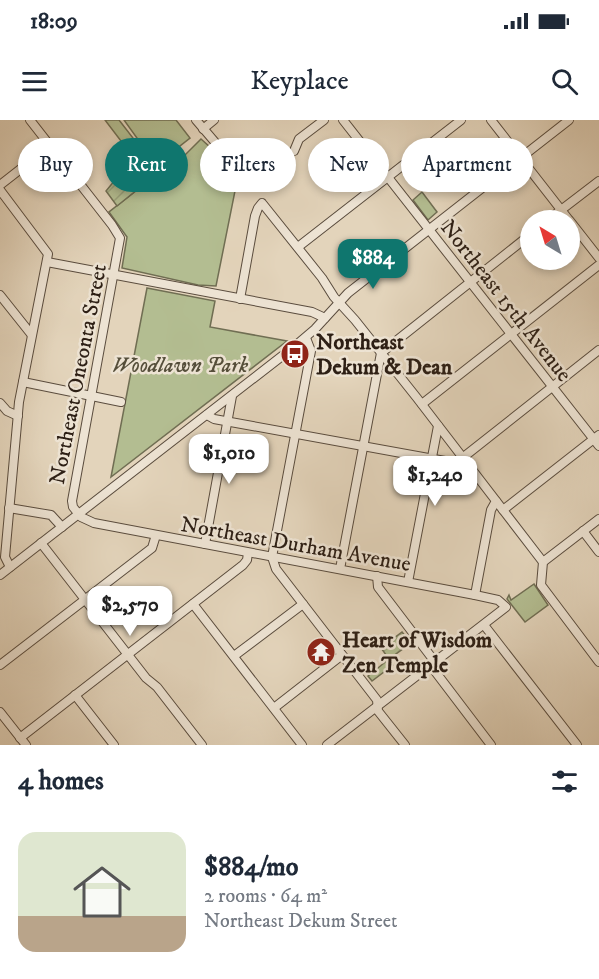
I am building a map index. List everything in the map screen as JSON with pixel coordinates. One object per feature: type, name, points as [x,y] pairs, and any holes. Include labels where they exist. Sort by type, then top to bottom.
[{"type":"street","points":[[30,120],[44,138]]},
{"type":"street","points":[[196,120],[210,138]]},
{"type":"street","points":[[202,129],[214,120]]},
{"type":"street","points":[[296,146],[299,139],[324,120]]},
{"type":"street","points":[[389,176],[461,120]]},
{"type":"street","points":[[491,120],[505,138]]},
{"type":"street","points":[[533,148],[569,120]]},
{"type":"street","name":"Northeast 15th Avenue","points":[[347,122],[359,138]]},
{"type":"street","points":[[0,185],[18,171]]},
{"type":"street","points":[[533,174],[561,210],[599,181]]},
{"type":"street","name":"Northeast 15th Avenue","points":[[389,178],[552,387],[596,437],[599,447]]},
{"type":"street","points":[[0,190],[47,252],[47,262],[22,382],[18,416],[5,556],[10,567]]},
{"type":"street","name":"Northeast Oneonta Street","points":[[78,514],[72,501],[120,238],[85,192]]},
{"type":"street","points":[[298,247],[369,192]]},
{"type":"street","points":[[0,575],[306,338],[348,293],[478,192]]},
{"type":"street","points":[[240,299],[255,216],[260,204],[268,208],[339,303],[422,404],[543,562],[541,587],[599,662]]},
{"type":"street","points":[[580,234],[599,258]]},
{"type":"street","points":[[340,569],[381,353],[520,243]]},
{"type":"street","points":[[47,262],[312,312],[325,318]]},
{"type":"street","points":[[422,404],[599,265]]},
{"type":"street","points":[[0,295],[31,334]]},
{"type":"street","points":[[306,338],[310,351],[272,557],[276,569],[377,700],[378,711],[405,745]]},
{"type":"street","points":[[207,415],[214,419],[456,463],[599,350]]},
{"type":"street","points":[[22,382],[121,402]]},
{"type":"street","points":[[205,544],[232,396]]},
{"type":"street","points":[[0,403],[7,411],[18,416]]},
{"type":"street","points":[[408,582],[438,426]]},
{"type":"street","points":[[503,510],[596,437]]},
{"type":"street","points":[[475,595],[491,510],[496,501]]},
{"type":"street","points":[[9,508],[51,515],[62,527]]},
{"type":"street","name":"Northeast Durham Avenue","points":[[78,514],[94,523],[156,536],[498,600],[506,607],[484,625]]},
{"type":"street","points":[[543,562],[599,519]]},
{"type":"street","points":[[583,531],[599,552]]},
{"type":"street","points":[[0,665],[152,548],[156,536]]},
{"type":"street","points":[[41,543],[202,745]]},
{"type":"street","points":[[20,738],[245,563],[248,553]]},
{"type":"street","points":[[377,576],[378,587],[432,658],[434,670],[491,745]]},
{"type":"street","points":[[193,604],[302,745]]},
{"type":"street","points":[[234,656],[303,604]]},
{"type":"street","points":[[327,745],[484,625],[577,745]]},
{"type":"street","points":[[273,708],[342,655]]},
{"type":"street","points":[[75,695],[114,745]]},
{"type":"street","points":[[0,712],[26,745]]},
{"type":"green space","points":[[105,120],[119,120],[133,138],[119,138]]},
{"type":"green space","points":[[124,120],[176,120],[190,138],[137,138]]},
{"type":"green space","name":"Woodlawn Park","points":[[200,140],[200,192],[235,192],[216,286],[198,285],[122,268],[127,237],[109,212],[134,192],[188,192],[188,152]]},
{"type":"green space","points":[[107,192],[134,192],[117,206]]},
{"type":"green space","points":[[422,192],[437,212],[428,220],[413,200]]},
{"type":"green space","name":"Woodlawn Park","points":[[147,288],[215,301],[210,327],[287,341],[111,477]]},
{"type":"green space","points":[[534,584],[548,605],[525,622],[507,599],[509,595],[511,600]]},
{"type":"green space","points":[[402,632],[411,643],[389,659],[381,648]]},
{"type":"green space","points":[[389,659],[393,665],[372,681],[368,676]]},
{"type":"place","name":"Northeast Dekum & Dean","points":[[295,354]]},
{"type":"place","name":"Heart of Wisdom Zen Temple","points":[[321,652]]}]
